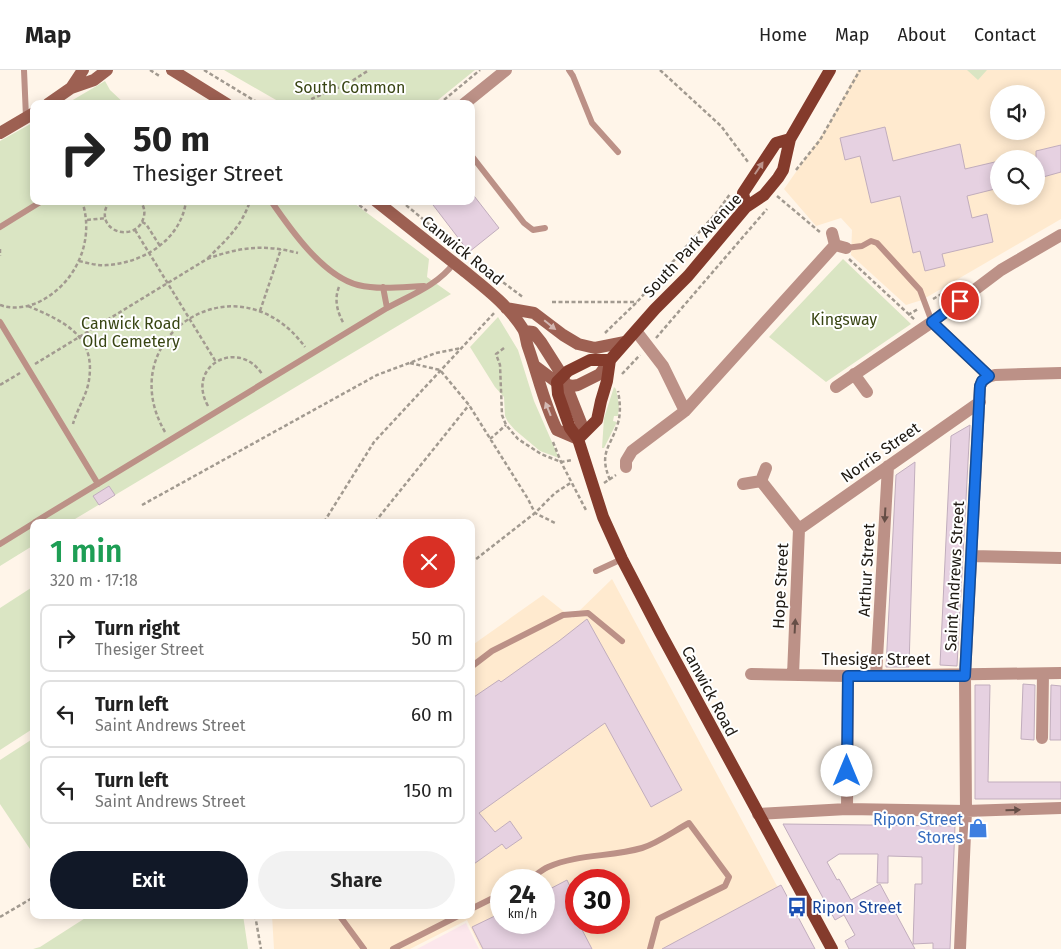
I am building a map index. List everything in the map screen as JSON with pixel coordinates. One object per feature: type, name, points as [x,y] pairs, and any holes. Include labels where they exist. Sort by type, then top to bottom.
[{"type":"main road","points":[[71,88],[83,70]]},
{"type":"main road","points":[[54,100],[71,88],[94,80],[107,70]]},
{"type":"main road","points":[[172,70],[220,100]]},
{"type":"main road","name":"South Park Avenue","points":[[610,360],[694,269],[746,207],[764,195],[783,170],[790,139],[830,70]]},
{"type":"main road","points":[[0,132],[30,116]]},
{"type":"main road","points":[[746,207],[743,193],[752,179],[776,143],[790,139]]},
{"type":"main road","name":"Canwick Road","points":[[372,207],[454,263],[499,299],[503,312],[524,331],[533,332],[541,342],[562,381]]},
{"type":"main road","points":[[503,312],[534,313],[562,335],[578,344],[595,348],[625,342]]},
{"type":"main road","name":"Canwick Road","points":[[524,331],[546,406],[558,430],[578,439],[603,517],[622,559],[832,949]]},
{"type":"main road","points":[[590,360],[610,360],[608,382],[600,400],[597,420],[578,439],[570,428],[558,394],[562,381],[574,367],[590,360]]},
{"type":"main road","points":[[535,366],[562,381],[578,385],[600,374],[610,360]]},
{"type":"street","points":[[469,100],[506,70]]},
{"type":"street","points":[[836,387],[932,322],[1001,270],[1061,235]]},
{"type":"street","points":[[626,467],[626,460],[632,451],[685,411],[838,242]]},
{"type":"street","points":[[932,322],[989,376],[1061,373]]},
{"type":"street","points":[[636,331],[663,366],[685,411]]},
{"type":"street","points":[[854,374],[867,392]]},
{"type":"street","name":"Saint Andrews Street","points":[[960,949],[966,811],[965,676],[980,386],[982,381],[989,376]]},
{"type":"street","name":"Norris Street","points":[[799,529],[980,402]]},
{"type":"street","name":"Arthur Street","points":[[876,676],[888,466]]},
{"type":"street","points":[[743,484],[761,481],[766,468]]},
{"type":"street","name":"Hope Street","points":[[761,481],[799,529],[793,675]]},
{"type":"street","points":[[972,556],[1061,558]]},
{"type":"street","name":"Thesiger Street","points":[[751,674],[965,676],[1061,673]]},
{"type":"street","points":[[1042,738],[1043,674]]},
{"type":"street","points":[[847,809],[848,676]]},
{"type":"street","points":[[758,814],[847,809],[966,811],[1061,808]]},
{"type":"lane","points":[[24,70],[30,116]]},
{"type":"lane","points":[[569,70],[592,122],[618,152]]},
{"type":"lane","points":[[475,160],[524,223],[533,230],[545,228]]},
{"type":"lane","points":[[0,227],[36,205]]},
{"type":"lane","points":[[274,205],[319,261],[342,279],[359,285],[383,287],[430,285]]},
{"type":"lane","points":[[838,242],[862,246],[871,241],[877,243],[920,290],[932,322]]},
{"type":"lane","points":[[41,519],[387,308],[443,277],[454,263]]},
{"type":"lane","points":[[383,287],[387,308]]},
{"type":"lane","points":[[0,322],[98,484]]},
{"type":"lane","points":[[0,544],[30,526]]},
{"type":"lane","points":[[596,571],[622,559]]},
{"type":"lane","points":[[475,664],[492,651],[563,615],[588,613],[622,641]]},
{"type":"lane","points":[[545,869],[590,856],[620,854],[644,847],[689,823],[729,877],[725,886],[658,918],[650,949]]},
{"type":"lane","points":[[475,907],[490,900]]},
{"type":"lane","points":[[342,919],[364,949]]},
{"type":"lane","points":[[393,949],[452,919]]},
{"type":"path","points":[[204,70],[254,100]]},
{"type":"path","points":[[309,100],[349,83],[369,70]]},
{"type":"path","points":[[444,100],[480,70]]},
{"type":"path","points":[[660,70],[722,126],[748,160],[748,169]]},
{"type":"path","points":[[794,173],[820,140],[860,70]]},
{"type":"path","points":[[603,336],[637,302],[718,211],[732,191]]},
{"type":"path","points":[[620,377],[631,363],[648,348],[777,196]]},
{"type":"path","points":[[0,305],[8,308],[28,306],[43,300],[63,285],[79,261],[86,239],[86,220],[83,205]]},
{"type":"path","points":[[108,205],[105,212],[108,225],[116,231],[127,233],[135,230],[142,222],[145,213],[142,205]]},
{"type":"path","points":[[79,261],[105,266],[134,260],[149,254],[166,241],[181,220],[185,205]]},
{"type":"path","points":[[207,259],[235,232],[246,215],[249,205]]},
{"type":"path","points":[[406,205],[459,249]]},
{"type":"path","points":[[86,220],[106,218]]},
{"type":"path","points":[[142,222],[146,224],[160,246]]},
{"type":"path","points":[[135,230],[216,362]]},
{"type":"path","points":[[0,385],[166,282],[207,259],[229,251],[257,246],[297,252],[319,261]]},
{"type":"path","points":[[0,249],[0,256]]},
{"type":"path","points":[[260,311],[281,249]]},
{"type":"path","points":[[467,255],[528,301]]},
{"type":"path","points":[[342,279],[336,295],[338,315],[349,331]]},
{"type":"path","points":[[552,302],[637,302]]},
{"type":"path","points":[[28,306],[55,317],[80,336],[88,353],[89,380],[85,396],[72,426],[72,441]]},
{"type":"path","points":[[170,440],[158,420],[153,404],[153,370],[159,353],[168,338],[190,318],[208,311],[227,307],[247,307],[260,311],[270,315],[294,333],[310,355]]},
{"type":"path","points":[[326,519],[374,442],[496,311],[503,312]]},
{"type":"path","points":[[142,505],[377,375],[436,353],[462,348]]},
{"type":"path","points":[[504,348],[496,354],[500,365],[502,415],[506,425],[518,439],[542,454],[561,462]]},
{"type":"path","points":[[212,414],[205,402],[202,388],[204,376],[208,368],[216,362],[223,358],[240,357],[253,363],[267,381]]},
{"type":"path","points":[[409,363],[440,370],[469,405],[535,513],[557,524]]},
{"type":"path","points":[[610,480],[607,474],[605,455],[606,448],[615,432],[620,417],[618,388]]},
{"type":"path","points":[[377,519],[469,405]]},
{"type":"path","points":[[490,439],[506,425]]},
{"type":"path","points":[[551,438],[561,462],[587,512]]},
{"type":"path","points":[[475,560],[535,513],[555,492],[572,482]]},
{"type":"path","points":[[0,918],[30,899]]},
{"type":"path","points":[[256,919],[261,949]]},
{"type":"shaded area","points":[[858,70],[1061,70],[1061,219],[922,300],[906,305],[851,255],[852,230],[841,218],[816,226],[784,189],[826,129]]},
{"type":"shaded area","points":[[612,579],[811,949],[481,949],[467,920],[410,949],[274,949],[272,919],[475,919],[475,643],[543,595],[572,618]]},
{"type":"shaded area","points":[[466,923],[479,949],[417,949]]},
{"type":"green space","name":"South Common","points":[[224,70],[475,70],[438,100],[276,100]]},
{"type":"green space","points":[[967,70],[987,70],[978,80]]},
{"type":"green space","points":[[105,81],[110,90],[121,100],[73,100]]},
{"type":"green space","name":"Canwick Road Old Cemetery","points":[[30,124],[30,205],[356,205],[429,259],[427,277],[451,294],[75,519],[30,519],[30,547],[0,566],[0,141]]},
{"type":"green space","name":"Kingsway","points":[[843,259],[911,324],[826,382],[769,337]]},
{"type":"green space","points":[[498,317],[518,350],[534,401],[559,458],[540,451],[508,422],[505,416],[504,397],[495,387],[470,347]]},
{"type":"green space","points":[[614,387],[619,405],[618,416],[614,416],[613,421],[617,422],[604,448],[602,448],[604,418]]},
{"type":"green space","points":[[30,589],[30,731],[0,750],[0,608]]},
{"type":"green space","points":[[30,741],[30,849],[0,804],[0,760]]},
{"type":"green space","points":[[84,919],[244,919],[248,949],[33,949],[40,947]]},
{"type":"building","points":[[885,127],[893,161],[960,144],[965,169],[990,163],[990,190],[967,196],[972,218],[987,214],[993,242],[942,254],[945,266],[925,271],[920,251],[913,253],[900,196],[871,203],[860,156],[845,160],[840,138]]},
{"type":"building","points":[[1061,145],[1061,172],[1045,176],[1045,150],[1040,150]]},
{"type":"building","points":[[475,197],[499,228],[469,252],[433,205],[475,205]]},
{"type":"building","points":[[970,425],[957,666],[940,665],[951,436]]},
{"type":"building","points":[[915,462],[909,667],[886,667],[896,475]]},
{"type":"building","points":[[109,486],[115,495],[99,505],[93,496]]},
{"type":"building","points":[[587,619],[682,790],[651,807],[605,723],[479,813],[495,832],[510,821],[522,838],[506,849],[502,844],[475,863],[475,696],[499,680],[501,682]]},
{"type":"building","points":[[1023,684],[1035,685],[1034,740],[1021,739]]},
{"type":"building","points":[[975,685],[990,685],[988,782],[1061,782],[1061,799],[975,799]]},
{"type":"building","points":[[1051,685],[1061,686],[1061,740],[1050,740]]},
{"type":"building","points":[[783,824],[955,826],[950,949],[933,949],[933,943],[913,944],[915,884],[922,884],[922,857],[888,856],[888,883],[877,883],[878,854],[839,854],[827,862],[851,900],[880,884],[915,949],[849,949],[845,941],[855,935],[844,915],[835,920]]},
{"type":"building","points":[[565,881],[565,934],[584,934],[592,949],[483,949],[472,927],[490,918],[490,934],[555,934],[555,886]]},
{"type":"building","points":[[781,885],[815,949],[662,949]]},
{"type":"place","name":"Ripon Street Stores","points":[[978,828]]},
{"type":"place","name":"Ripon Street","points":[[797,907]]},
{"type":"route","points":[[847,771],[848,676],[965,676],[980,386],[982,381],[989,376],[932,322],[960,301]]}]
